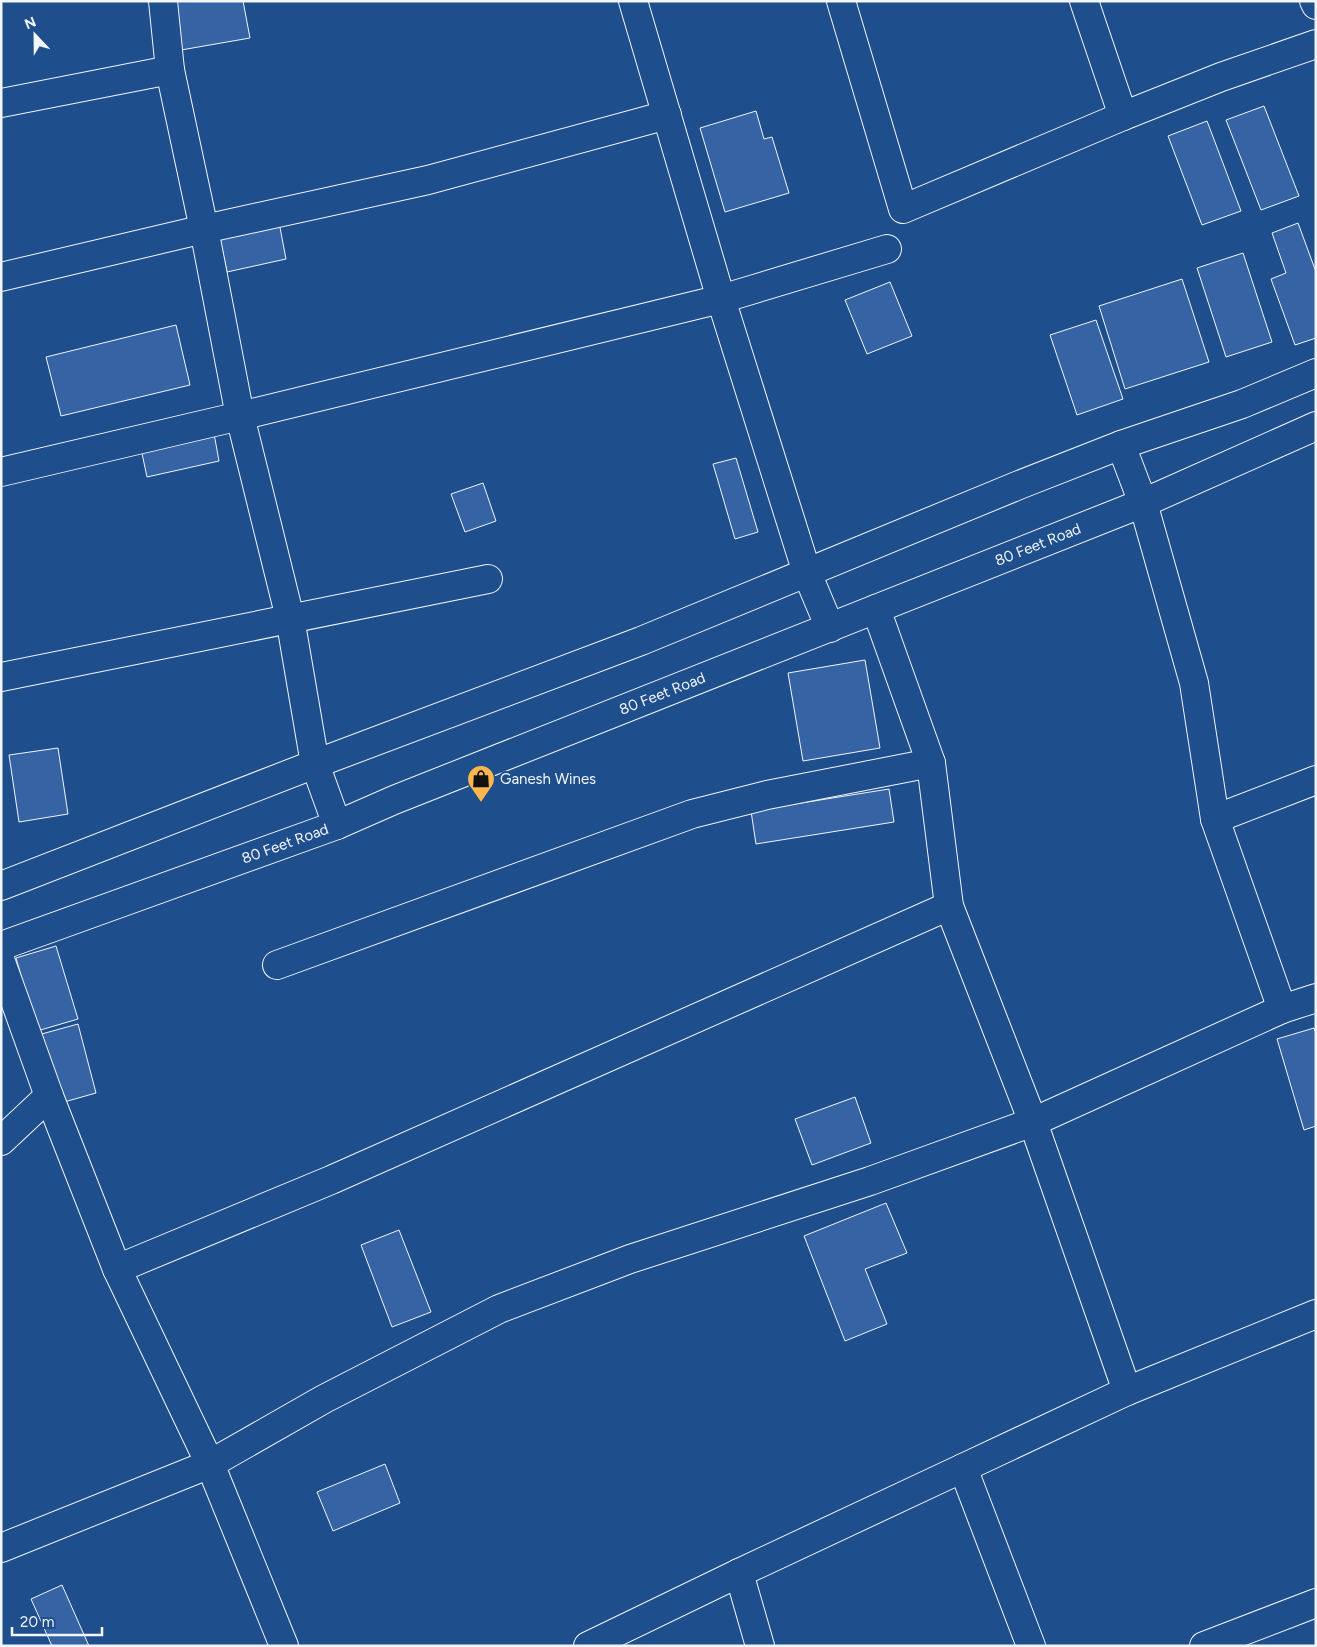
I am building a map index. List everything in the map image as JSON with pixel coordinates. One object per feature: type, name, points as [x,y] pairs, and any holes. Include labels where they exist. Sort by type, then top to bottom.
[{"type":"street","points":[[163,1],[170,70],[204,229],[240,416],[290,618],[315,764],[337,825]]},
{"type":"street","points":[[633,1],[721,299],[807,573],[830,628]]},
{"type":"street","points":[[841,1],[903,208],[1220,77],[1316,44]]},
{"type":"street","points":[[1084,1],[1123,116]]},
{"type":"street","points":[[1314,1],[1316,5]]},
{"type":"street","points":[[1,103],[170,70]]},
{"type":"street","points":[[1,277],[204,229],[428,180],[667,115]]},
{"type":"street","points":[[1,472],[721,299],[887,249]]},
{"type":"street","points":[[1,886],[315,764],[641,641],[1019,485],[1122,445],[1242,404],[1316,373]]},
{"type":"street","name":"80 Feet Road","points":[[1,946],[337,825],[394,800],[1143,503],[1316,426]]},
{"type":"street","points":[[1122,445],[1143,503],[1194,683],[1215,819],[1282,1009]]},
{"type":"street","points":[[1,677],[488,579]]},
{"type":"street","points":[[876,609],[931,763],[950,906],[1033,1122],[1127,1391]]},
{"type":"street","points":[[277,965],[692,814],[767,795],[931,763]]},
{"type":"street","points":[[1215,819],[1316,780]]},
{"type":"street","points":[[117,1269],[331,1180],[950,906]]},
{"type":"street","points":[[1,962],[49,1096],[117,1269],[210,1464],[284,1646]]},
{"type":"street","points":[[1,1548],[210,1464],[324,1399],[499,1309],[630,1259],[870,1181],[1033,1122],[1282,1009],[1316,998]]},
{"type":"street","points":[[1,1141],[49,1096]]},
{"type":"street","points":[[588,1646],[1127,1391],[1316,1314]]},
{"type":"street","points":[[963,1468],[1031,1646]]},
{"type":"street","points":[[739,1573],[760,1646]]},
{"type":"street","points":[[1204,1646],[1316,1603]]},
{"type":"building","points":[[172,1],[243,1],[250,38],[181,50]]},
{"type":"building","points":[[1264,106],[1299,196],[1261,210],[1226,120]]},
{"type":"building","points":[[756,111],[764,139],[772,137],[789,193],[725,212],[700,128]]},
{"type":"building","points":[[1207,121],[1241,211],[1202,225],[1168,136]]},
{"type":"building","points":[[278,217],[286,259],[227,272],[218,230]]},
{"type":"building","points":[[1298,223],[1316,272],[1316,338],[1295,345],[1271,279],[1286,273],[1272,233]]},
{"type":"building","points":[[1243,253],[1272,342],[1226,357],[1197,268]]},
{"type":"building","points":[[1182,279],[1209,362],[1125,389],[1099,306]]},
{"type":"building","points":[[890,282],[912,336],[867,354],[845,300]]},
{"type":"building","points":[[1096,320],[1123,399],[1077,415],[1050,335]]},
{"type":"building","points":[[176,325],[190,385],[61,416],[46,357]]},
{"type":"building","points":[[213,428],[219,461],[147,477],[140,444]]},
{"type":"building","points":[[736,458],[758,532],[735,539],[713,464]]},
{"type":"building","points":[[483,483],[496,521],[465,532],[451,494]]},
{"type":"building","points":[[865,660],[880,748],[803,761],[788,673]]},
{"type":"building","points":[[58,748],[68,814],[19,822],[9,755]]},
{"type":"building","points":[[889,789],[894,822],[756,844],[751,811]]},
{"type":"building","points":[[56,946],[78,1019],[37,1031],[16,958]]},
{"type":"building","points":[[78,1024],[96,1093],[57,1104],[38,1035]]},
{"type":"building","points":[[1314,1028],[1316,1034],[1316,1126],[1304,1130],[1277,1039]]},
{"type":"building","points":[[855,1097],[871,1143],[812,1165],[795,1119]]},
{"type":"building","points":[[886,1203],[907,1253],[865,1269],[887,1324],[845,1341],[804,1236]]},
{"type":"building","points":[[399,1230],[431,1312],[392,1327],[361,1245]]},
{"type":"building","points":[[385,1464],[400,1503],[333,1531],[317,1492]]},
{"type":"building","points":[[62,1585],[89,1646],[52,1646],[31,1599]]},
{"type":"place","name":"Ganesh Wines","points":[[481,803]]}]
